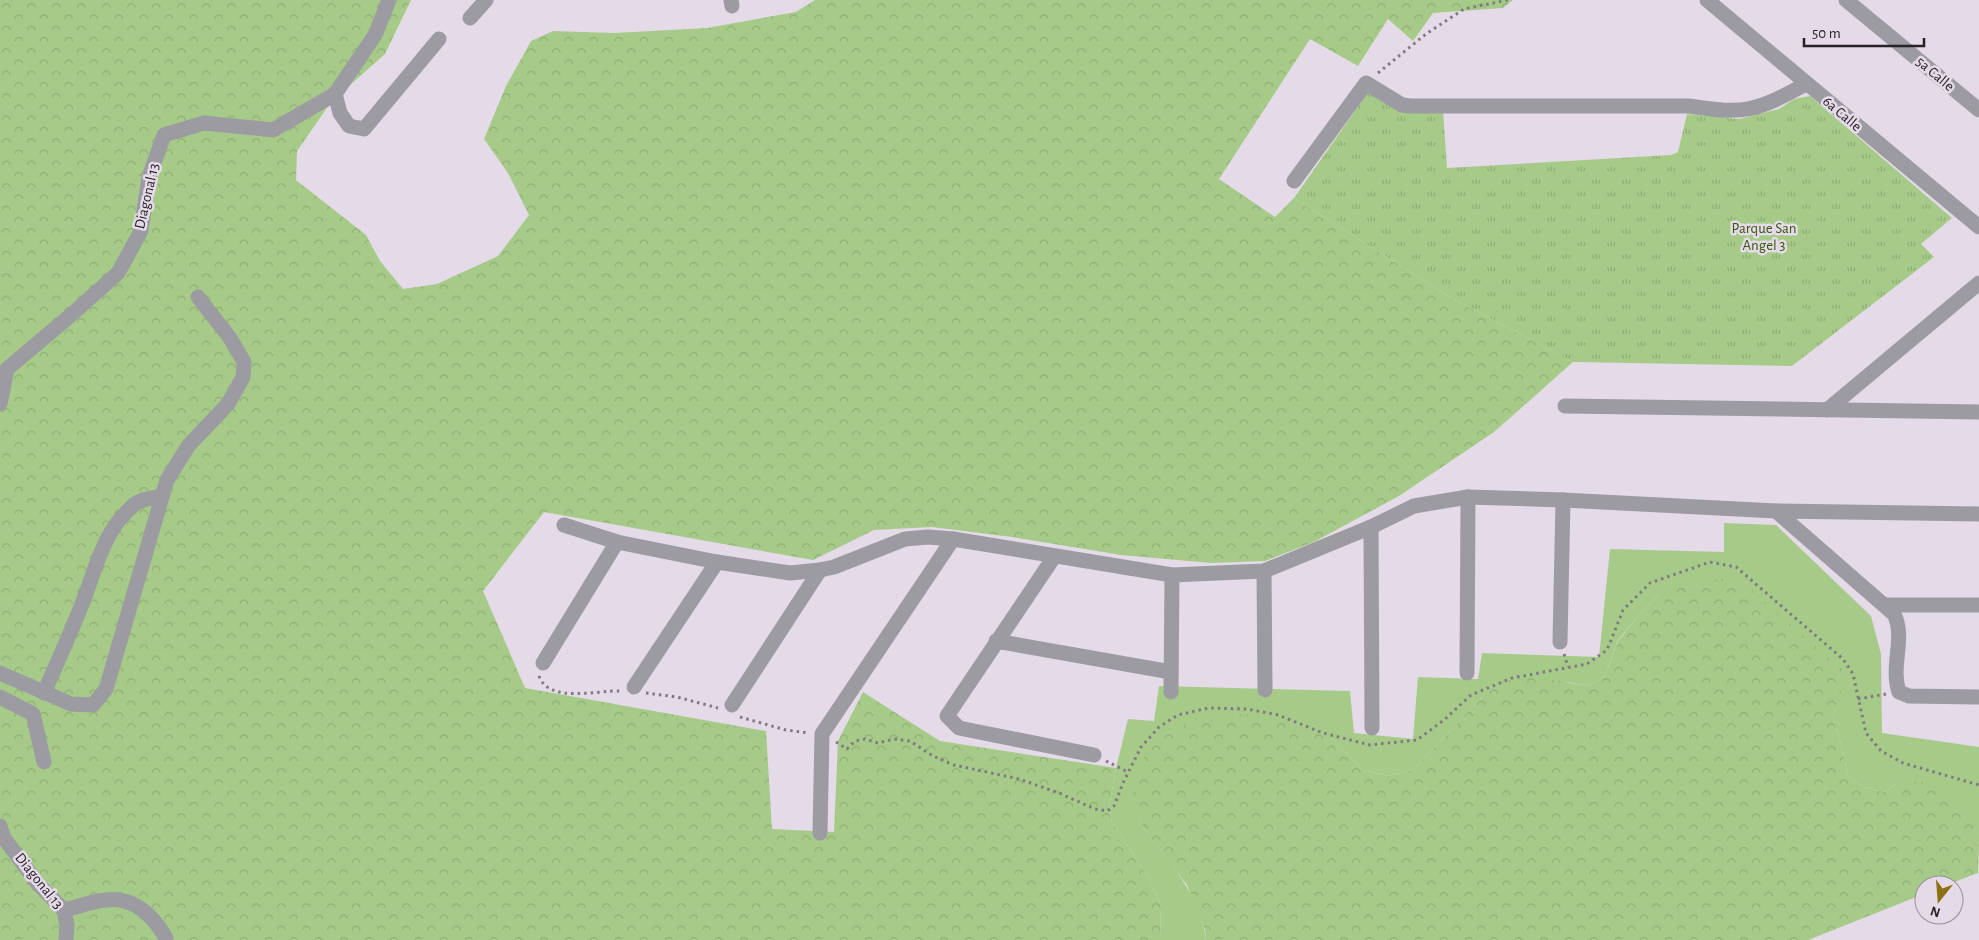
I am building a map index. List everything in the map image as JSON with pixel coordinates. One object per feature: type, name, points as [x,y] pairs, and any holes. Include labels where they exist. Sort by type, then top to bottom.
[{"type":"street","name":"Diagonal 13","points":[[0,404],[7,369],[72,315],[118,273],[141,231],[149,177],[164,135],[204,123],[273,130],[335,94],[375,35],[389,0]]},
{"type":"street","points":[[470,18],[486,0]]},
{"type":"street","name":"6a Calle","points":[[1707,0],[1979,228]]},
{"type":"street","name":"5a Calle","points":[[1846,0],[1979,110]]},
{"type":"street","points":[[335,94],[340,113],[349,126],[364,129],[439,39]]},
{"type":"street","points":[[1294,181],[1366,83],[1402,105],[1411,106],[1689,106],[1729,112],[1755,109],[1806,84]]},
{"type":"street","points":[[1827,410],[1979,283]]},
{"type":"street","points":[[0,673],[71,704],[93,705],[106,689],[167,480],[189,446],[228,404],[243,377],[244,362],[230,338],[198,297]]},
{"type":"street","points":[[1564,406],[1979,412]]},
{"type":"street","points":[[44,692],[81,607],[96,561],[112,531],[135,503],[162,496]]},
{"type":"street","points":[[1467,673],[1468,497]]},
{"type":"street","points":[[564,525],[617,542],[717,562],[782,572],[820,570],[847,562],[893,542],[928,537],[953,539],[1172,575],[1264,571],[1371,527],[1414,506],[1468,497],[1776,511],[1979,514]]},
{"type":"street","points":[[1560,642],[1562,500]]},
{"type":"street","points":[[1776,511],[1894,614],[1898,622],[1899,632],[1895,681],[1899,692],[1909,696],[1979,697]]},
{"type":"street","points":[[1371,527],[1372,728]]},
{"type":"street","points":[[820,833],[822,734],[953,539]]},
{"type":"street","points":[[543,663],[617,542]]},
{"type":"street","points":[[1054,557],[947,716],[959,728],[1094,755]]},
{"type":"street","points":[[634,690],[717,562]]},
{"type":"street","points":[[730,710],[820,570]]},
{"type":"street","points":[[1264,571],[1265,690]]},
{"type":"street","points":[[1171,692],[1172,575]]},
{"type":"street","points":[[1885,605],[1979,605]]},
{"type":"street","points":[[996,641],[1171,672]]},
{"type":"street","points":[[0,697],[32,714],[44,762]]},
{"type":"street","name":"Diagonal 13","points":[[0,826],[4,838],[38,884],[64,910],[67,925],[66,940]]},
{"type":"street","points":[[64,910],[108,899],[126,902],[139,907],[149,914],[166,938]]},
{"type":"path","points":[[1366,83],[1426,34],[1464,10],[1508,0]]},
{"type":"path","points":[[543,663],[539,672],[541,681],[563,694],[634,690],[678,697],[730,710],[786,730],[822,734],[847,748],[865,738],[878,742],[894,739],[910,741],[933,756],[954,764],[1019,779],[1059,793],[1095,809],[1107,811],[1114,806],[1140,747],[1159,727],[1178,715],[1208,708],[1263,711],[1323,733],[1370,745],[1417,740],[1444,720],[1471,695],[1512,678],[1587,664],[1607,650],[1623,610],[1650,583],[1710,562],[1736,567],[1843,659],[1853,674],[1866,734],[1888,756],[1979,784]]},
{"type":"path","points":[[1858,699],[1899,692]]},
{"type":"path","points":[[1094,755],[1128,772]]},
{"type":"green space","points":[[0,0],[411,0],[385,54],[331,102],[297,151],[296,180],[366,235],[380,261],[403,289],[437,284],[498,256],[529,215],[508,173],[484,139],[506,86],[531,41],[553,31],[614,33],[707,28],[796,12],[815,0],[1513,0],[1503,8],[1433,13],[1413,41],[1388,19],[1358,66],[1310,39],[1219,179],[1275,217],[1294,198],[1453,299],[1573,362],[1494,432],[1399,496],[1314,542],[1265,561],[1211,563],[1121,555],[1012,537],[932,527],[874,530],[813,560],[544,512],[483,591],[525,688],[766,731],[772,829],[834,832],[838,741],[863,692],[940,741],[1116,768],[1109,808],[1112,822],[1147,875],[1161,905],[1160,940],[0,940]]},
{"type":"green space","name":"Parque San Angel 3","points":[[1369,91],[1443,111],[1447,168],[1671,155],[1678,152],[1687,114],[1739,119],[1779,109],[1794,99],[1810,96],[1952,218],[1921,244],[1934,257],[1792,366],[1573,362],[1453,299],[1294,198]]},
{"type":"green space","points":[[1724,523],[1776,525],[1871,616],[1881,654],[1882,733],[1979,747],[1979,844],[1973,826],[1900,781],[1885,792],[1862,787],[1847,774],[1844,755],[1833,717],[1838,698],[1660,593],[1618,640],[1604,677],[1588,686],[1568,682],[1496,682],[1413,770],[1388,776],[1363,770],[1331,738],[1138,821],[1170,862],[1189,892],[1203,923],[1206,940],[1160,940],[1161,905],[1147,875],[1112,822],[1109,808],[1116,768],[1128,719],[1154,721],[1159,686],[1350,691],[1354,733],[1413,739],[1418,677],[1478,679],[1482,653],[1599,657],[1610,549],[1724,552]]},
{"type":"green space","points":[[1723,579],[1744,584],[1847,673],[1833,717],[1844,755],[1847,774],[1862,787],[1885,792],[1900,781],[1926,782],[1946,796],[1974,826],[1979,844],[1978,873],[1964,878],[1964,875],[1914,875],[1914,898],[1808,940],[1206,940],[1205,930],[1187,885],[1138,821],[1133,799],[1136,775],[1148,749],[1165,733],[1197,719],[1244,714],[1331,738],[1363,770],[1388,776],[1413,770],[1496,682],[1537,677],[1588,686],[1604,677],[1618,641],[1660,593],[1695,583]]}]
